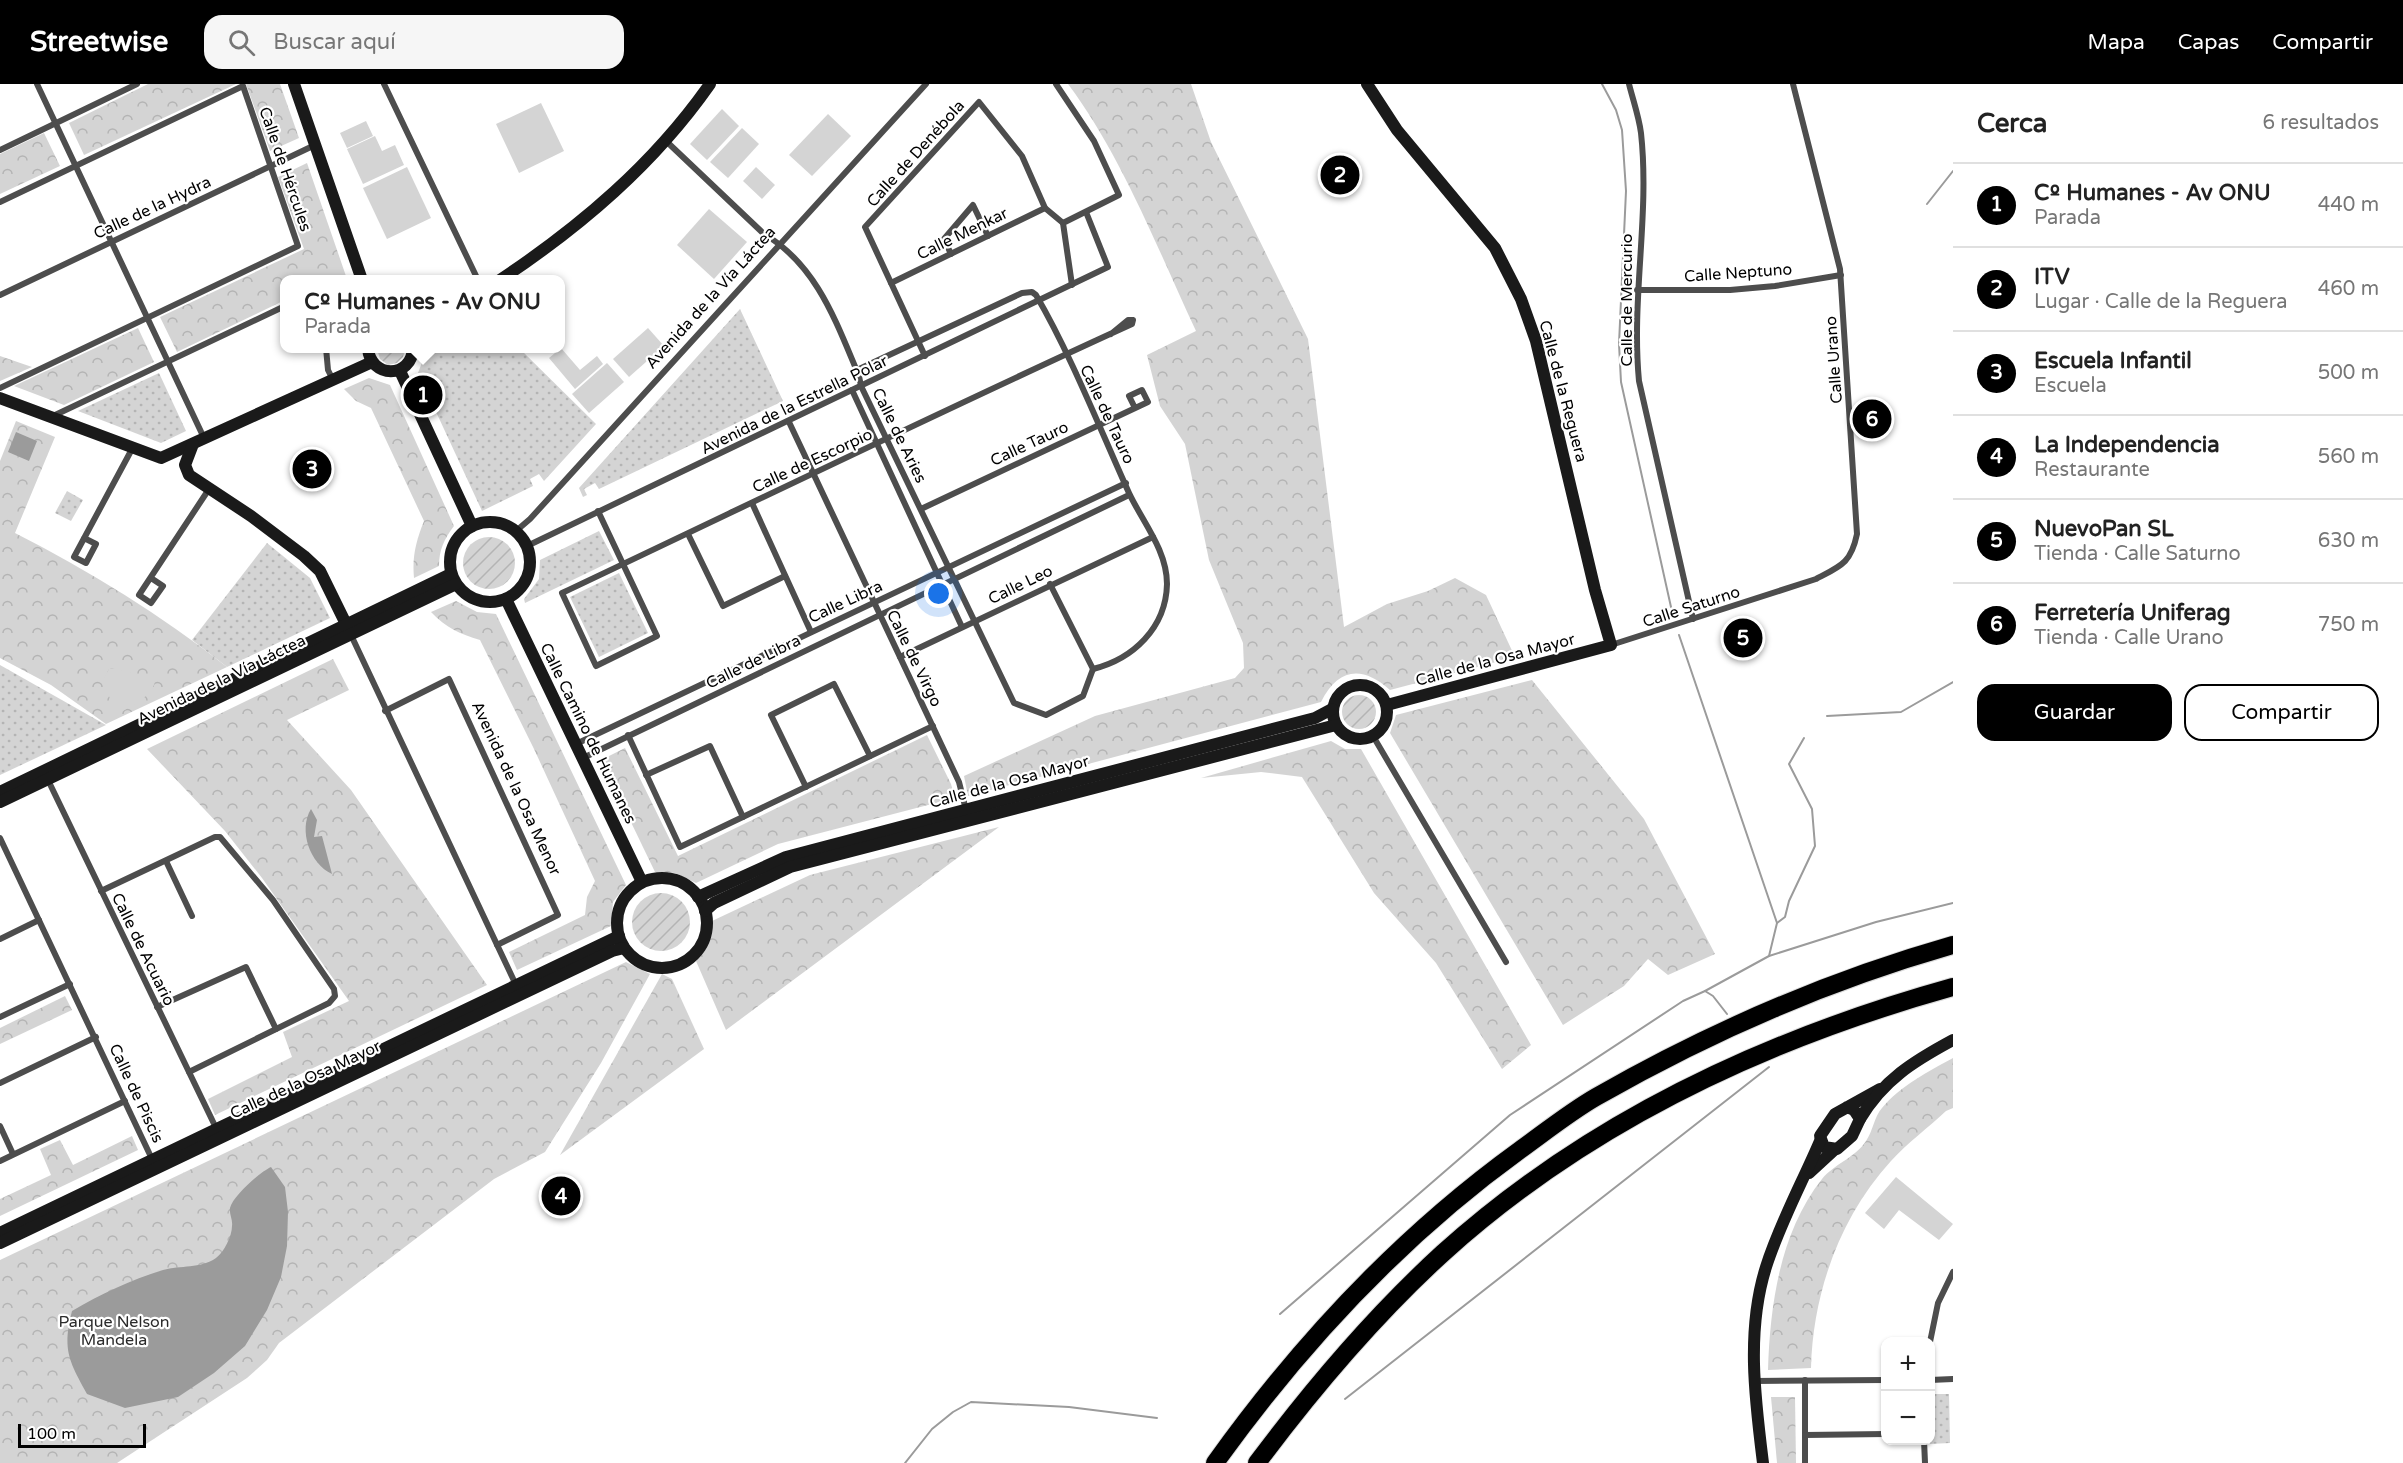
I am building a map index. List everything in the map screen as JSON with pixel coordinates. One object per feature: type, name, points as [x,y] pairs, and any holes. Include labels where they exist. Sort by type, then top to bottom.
[{"type":"highway","points":[[1215,1463],[1280,1378],[1383,1264],[1478,1181],[1595,1098],[1742,1023],[1879,966],[1953,945]]},
{"type":"highway","points":[[1828,989],[1953,954]]},
{"type":"highway","points":[[1257,1463],[1325,1375],[1376,1319],[1444,1252],[1514,1194],[1631,1117],[1708,1077],[1817,1030],[1880,1007],[1953,987]]},
{"type":"highway","points":[[1817,1030],[1953,994]]},
{"type":"street","points":[[37,84],[205,439]]},
{"type":"street","points":[[0,150],[137,84]]},
{"type":"street","points":[[294,84],[361,275]]},
{"type":"street","points":[[384,84],[476,275]]},
{"type":"street","points":[[506,275],[577,226],[623,185],[666,141],[710,84]]},
{"type":"street","name":"Avenida de la Vía Láctea","points":[[516,531],[530,519],[926,84]]},
{"type":"street","points":[[1056,84],[1094,141],[1119,195],[1063,223],[1072,285]]},
{"type":"street","name":"Calle de la Reguera","points":[[1367,84],[1397,129],[1495,248],[1521,299],[1536,341],[1595,590],[1611,645]]},
{"type":"street","name":"Calle de Mercurio","points":[[1629,84],[1641,131],[1642,170],[1636,351],[1640,381],[1693,619]]},
{"type":"street","name":"Calle Urano","points":[[1778,592],[1816,579],[1846,563],[1856,542],[1857,534],[1841,275],[1793,84]]},
{"type":"street","name":"Calle de Hércules","points":[[0,388],[298,246],[243,86],[76,166]]},
{"type":"street","name":"Calle de Denébola","points":[[925,356],[866,227],[979,102],[1022,156],[1045,208],[1063,223]]},
{"type":"street","name":"Calle de Aries","points":[[666,141],[764,234],[781,244],[804,266],[819,285],[857,370],[861,386],[1014,703],[1046,715],[1083,696],[1093,669]]},
{"type":"street","name":"Calle de la Hydra","points":[[0,295],[316,145]]},
{"type":"street","points":[[0,202],[76,166]]},
{"type":"street","points":[[951,254],[944,239],[973,205],[988,236]]},
{"type":"street","name":"Calle Menkar","points":[[891,283],[1045,208]]},
{"type":"street","name":"Avenida de la Estrella Polar","points":[[527,546],[1108,267],[1086,212]]},
{"type":"street","name":"Calle Neptuno","points":[[1637,290],[1730,290],[1775,286],[1841,275]]},
{"type":"street","points":[[857,370],[1025,291],[1032,292],[1040,301]]},
{"type":"street","name":"Calle de Tauro","points":[[1040,301],[1126,483],[1129,495],[1153,537]]},
{"type":"street","points":[[50,417],[280,308]]},
{"type":"street","name":"Calle de Escorpio","points":[[598,511],[622,565],[657,636],[596,666],[562,593],[622,565],[688,534],[812,473],[1111,333]]},
{"type":"street","points":[[326,353],[328,370],[333,378]]},
{"type":"street","points":[[370,353],[372,362],[384,371],[400,371],[411,361],[412,353]]},
{"type":"street","points":[[0,398],[150,456],[166,457],[333,378],[372,362]]},
{"type":"street","points":[[400,371],[471,526]]},
{"type":"street","name":"Calle de Aries","points":[[852,390],[962,627]]},
{"type":"street","name":"Calle Tauro","points":[[921,509],[1148,402],[1142,390],[1129,396],[1135,408]]},
{"type":"street","name":"Calle de Virgo","points":[[789,422],[959,782],[966,810]]},
{"type":"street","points":[[192,444],[184,465],[194,480],[287,542],[320,571],[516,985]]},
{"type":"street","points":[[84,538],[132,449]]},
{"type":"street","name":"Calle Libra","points":[[576,744],[1126,483]]},
{"type":"street","points":[[151,578],[209,489]]},
{"type":"street","name":"Calle de Libra","points":[[583,758],[1129,495]]},
{"type":"street","points":[[752,503],[811,632]]},
{"type":"street","points":[[494,522],[516,531],[527,546],[530,571],[521,588],[506,599],[488,602],[470,597],[454,579],[450,560],[453,546],[460,535],[471,526],[494,522]]},
{"type":"street","points":[[688,534],[723,606],[785,576]]},
{"type":"street","points":[[1050,584],[1093,669],[1106,666],[1145,642],[1162,614],[1166,577],[1153,537]]},
{"type":"street","name":"Calle Leo","points":[[900,657],[1153,537]]},
{"type":"street","name":"Avenida de la Vía Láctea","points":[[0,802],[454,579]]},
{"type":"street","name":"Calle Saturno","points":[[1611,645],[1778,592]]},
{"type":"street","name":"Calle Camino de Humanes","points":[[506,599],[642,882]]},
{"type":"street","name":"Avenida de la Vía Láctea","points":[[0,792],[349,630]]},
{"type":"street","name":"Calle de la Osa Mayor","points":[[1387,705],[1611,645]]},
{"type":"street","name":"Avenida de la Osa Menor","points":[[385,711],[449,679],[558,915],[497,945]]},
{"type":"street","points":[[806,787],[771,715],[834,684],[870,756]]},
{"type":"street","points":[[1355,685],[1376,689],[1387,705],[1386,722],[1373,736],[1358,739],[1345,735],[1336,725],[1332,709],[1338,695],[1355,685]]},
{"type":"street","name":"Calle de la Osa Mayor","points":[[699,897],[786,857],[1315,718],[1332,709]]},
{"type":"street","name":"Calle de la Osa Mayor","points":[[705,911],[714,903],[790,867],[1336,725]]},
{"type":"street","points":[[628,735],[680,847],[933,726]]},
{"type":"street","points":[[1373,736],[1506,962]]},
{"type":"street","points":[[646,775],[710,746],[743,817]]},
{"type":"street","name":"Calle de Acuario","points":[[48,780],[217,1130]]},
{"type":"street","points":[[101,891],[215,837],[225,840],[273,900],[334,989],[335,996],[329,1003],[189,1072]]},
{"type":"street","name":"Calle de Piscis","points":[[0,838],[153,1160]]},
{"type":"street","points":[[166,861],[192,916]]},
{"type":"street","points":[[663,878],[673,879],[692,889],[699,897],[705,911],[706,929],[701,945],[682,963],[671,967],[641,963],[621,942],[618,911],[627,894],[642,882],[663,878]]},
{"type":"street","points":[[0,939],[39,920]]},
{"type":"street","name":"Calle de la Osa Mayor","points":[[0,1233],[516,985],[621,942]]},
{"type":"street","name":"Calle de la Osa Mayor","points":[[0,1243],[612,951],[621,942]]},
{"type":"street","points":[[158,1007],[246,967],[276,1029]]},
{"type":"street","points":[[0,1017],[70,984]]},
{"type":"street","name":"Calle de Piscis","points":[[0,1083],[96,1037]]},
{"type":"street","points":[[1763,1463],[1754,1381],[1757,1311],[1765,1270],[1787,1210],[1806,1176],[1823,1129],[1835,1114],[1880,1089],[1913,1063],[1953,1040]]},
{"type":"street","points":[[1806,1176],[1852,1136],[1860,1119],[1880,1089]]},
{"type":"street","points":[[0,1161],[125,1101]]},
{"type":"street","points":[[1847,1107],[1854,1110],[1860,1119]]},
{"type":"street","points":[[0,1126],[13,1154]]},
{"type":"street","points":[[1820,1141],[1824,1147],[1834,1150]]},
{"type":"street","points":[[1931,1337],[1938,1303],[1953,1272]]},
{"type":"street","points":[[1935,1380],[1953,1379]]},
{"type":"street","points":[[1805,1380],[1805,1463]]},
{"type":"street","points":[[1754,1381],[1881,1380]]},
{"type":"street","points":[[1805,1435],[1881,1434]]},
{"type":"street","points":[[1924,1445],[1924,1463]]},
{"type":"green space","points":[[148,84],[236,84],[84,155],[69,123]]},
{"type":"green space","points":[[246,84],[280,84],[299,138],[270,151]]},
{"type":"green space","points":[[1068,84],[1191,84],[1211,142],[1308,339],[1344,627],[1387,604],[1428,591],[1455,578],[1486,595],[1515,657],[1390,690],[1370,677],[1351,674],[1335,682],[1321,702],[968,796],[964,776],[1095,716],[1235,678],[1244,668],[1243,643],[1209,560],[1185,444],[1160,406],[1147,355],[1196,331],[1122,172]]},
{"type":"green space","points":[[541,103],[564,151],[519,173],[496,124]]},
{"type":"green space","points":[[722,109],[739,126],[707,160],[690,144]]},
{"type":"green space","points":[[828,114],[851,136],[812,176],[789,155]]},
{"type":"green space","points":[[366,121],[373,136],[347,148],[340,133]]},
{"type":"green space","points":[[742,128],[759,144],[728,178],[710,162]]},
{"type":"green space","points":[[44,133],[60,166],[0,194],[0,154]]},
{"type":"green space","points":[[375,136],[382,151],[395,145],[404,165],[363,184],[347,149]]},
{"type":"green space","points":[[307,163],[346,275],[280,275],[280,302],[177,352],[160,317],[304,249],[278,177]]},
{"type":"green space","points":[[407,167],[431,218],[387,239],[363,188]]},
{"type":"green space","points":[[756,167],[775,185],[762,199],[743,181]]},
{"type":"green space","points":[[709,209],[747,242],[714,279],[677,245]]},
{"type":"green space","points":[[740,309],[783,401],[599,489],[595,483],[584,489],[587,495],[583,497],[579,488]]},
{"type":"green space","points":[[138,328],[154,362],[64,405],[14,386]]},
{"type":"green space","points":[[648,328],[664,346],[629,377],[613,359]]},
{"type":"green space","points":[[378,353],[404,353],[397,363],[388,365],[380,359]]},
{"type":"green space","points":[[426,353],[524,353],[596,424],[544,481],[539,474],[530,479],[533,486],[482,511],[418,373]]},
{"type":"green space","points":[[555,353],[565,353],[580,370],[597,356],[603,364],[575,389],[549,358]]},
{"type":"green space","points":[[0,356],[32,367],[0,381]]},
{"type":"green space","points":[[607,363],[624,382],[589,413],[572,394]]},
{"type":"green space","points":[[159,373],[186,431],[161,443],[78,411]]},
{"type":"green space","points":[[369,378],[390,385],[454,526],[443,545],[439,566],[414,578],[415,549],[424,521],[371,408],[356,401],[344,389]]},
{"type":"green space","points":[[16,421],[55,437],[15,533],[124,595],[177,629],[227,667],[106,724],[51,685],[0,658],[0,461]]},
{"type":"green space","points":[[67,491],[83,500],[71,521],[55,513]]},
{"type":"green space","points":[[599,531],[614,560],[525,603],[524,599],[539,579],[540,560]]},
{"type":"green space","points":[[489,537],[499,539],[507,545],[513,553],[515,563],[513,573],[507,581],[499,587],[489,589],[479,587],[471,581],[465,573],[463,563],[465,553],[471,545],[479,539]]},
{"type":"green space","points":[[267,543],[310,578],[330,618],[227,667],[192,640]]},
{"type":"green space","points":[[619,573],[648,633],[599,657],[570,597]]},
{"type":"green space","points":[[456,601],[477,612],[496,614],[626,885],[613,902],[611,926],[517,970],[509,952],[585,915],[587,897],[595,881],[480,640],[454,630],[431,612]]},
{"type":"green space","points":[[333,659],[349,690],[287,720],[351,790],[487,985],[215,1115],[208,1099],[292,1057],[283,1032],[349,1001],[262,878],[225,831],[147,749]]},
{"type":"green space","points":[[0,665],[106,725],[0,775]]},
{"type":"green space","points":[[115,668],[155,681],[147,695],[123,711],[112,704],[103,680],[109,669]]},
{"type":"green space","points":[[1532,680],[1644,819],[1715,954],[1668,975],[1648,959],[1624,986],[1563,1025],[1390,733],[1396,715]]},
{"type":"green space","points":[[1359,695],[1371,700],[1376,712],[1371,724],[1359,729],[1347,724],[1342,712],[1347,700]]},
{"type":"green space","points":[[927,735],[951,784],[955,798],[778,844],[696,883],[675,873],[655,872],[601,760],[625,748],[678,856]]},
{"type":"green space","points":[[1331,741],[1345,749],[1361,749],[1531,1045],[1502,1069],[1436,963],[1374,893],[1302,777],[1261,772],[1201,778]]},
{"type":"green space","points":[[999,827],[726,1030],[696,961],[708,944],[712,921],[810,875]]},
{"type":"green space","points":[[661,893],[677,898],[685,906],[690,922],[685,938],[677,946],[661,951],[645,946],[637,938],[632,922],[637,906],[645,898]]},
{"type":"green space","name":"Parque Nelson Mandela","points":[[626,962],[650,974],[601,1063],[545,1152],[494,1179],[279,1343],[267,1360],[247,1378],[117,1463],[0,1463],[0,1260]]},
{"type":"green space","points":[[662,974],[672,979],[704,1049],[560,1155]]},
{"type":"green space","points":[[65,996],[72,1010],[0,1044],[0,1028]]},
{"type":"green space","points":[[1953,1058],[1953,1108],[1946,1111],[1891,1161],[1857,1206],[1844,1231],[1833,1257],[1817,1311],[1811,1368],[1768,1370],[1771,1320],[1780,1270],[1796,1222],[1808,1200],[1832,1169],[1861,1147],[1879,1112],[1889,1100],[1915,1080]]},
{"type":"green space","points":[[132,1136],[138,1150],[0,1216],[0,1199],[51,1175],[40,1149],[60,1140],[73,1165]]},
{"type":"green space","points":[[1896,1177],[1953,1224],[1939,1240],[1899,1210],[1884,1229],[1865,1213]]},
{"type":"green space","points":[[1935,1394],[1949,1394],[1950,1443],[1935,1444]]},
{"type":"green space","points":[[1771,1397],[1795,1397],[1796,1463],[1777,1463]]},
{"type":"shaded area","points":[[16,432],[37,441],[29,461],[8,452]]},
{"type":"shaded area","points":[[311,809],[317,820],[314,837],[322,836],[332,874],[318,863],[308,846],[306,827]]},
{"type":"shaded area","points":[[271,1167],[285,1187],[288,1212],[287,1246],[281,1277],[267,1310],[245,1346],[214,1373],[178,1397],[125,1408],[87,1394],[69,1355],[68,1336],[72,1311],[139,1278],[170,1268],[204,1264],[216,1258],[225,1248],[231,1234],[230,1208],[232,1203],[248,1185]]},
{"type":"waterway","points":[[1602,84],[1616,110],[1622,130],[1626,191],[1619,344],[1621,382],[1671,607]]},
{"type":"waterway","points":[[1927,204],[1953,171]]},
{"type":"waterway","points":[[1679,635],[1777,923],[1769,956],[1705,991],[1713,996],[1727,1014]]},
{"type":"waterway","points":[[1827,716],[1901,712],[1953,682]]},
{"type":"waterway","points":[[1777,923],[1785,917],[1789,901],[1815,846],[1812,809],[1789,764],[1804,738]]},
{"type":"waterway","points":[[1769,956],[1876,922],[1953,903]]},
{"type":"waterway","points":[[1280,1314],[1510,1115],[1683,1001],[1705,991]]},
{"type":"waterway","points":[[1345,1399],[1769,1067]]},
{"type":"waterway","points":[[905,1463],[932,1429],[953,1412],[971,1402],[1069,1407],[1157,1418]]},
{"type":"place","name":"ITV","points":[[1340,175]]},
{"type":"place","name":"Cº Humanes - Av ONU","points":[[423,395]]},
{"type":"place","name":"Ferretería Uniferag","points":[[1872,419]]},
{"type":"place","name":"Escuela Infantil","points":[[312,469]]},
{"type":"place","name":"NuevoPan SL","points":[[1743,638]]},
{"type":"place","name":"La Independencia","points":[[561,1196]]}]
